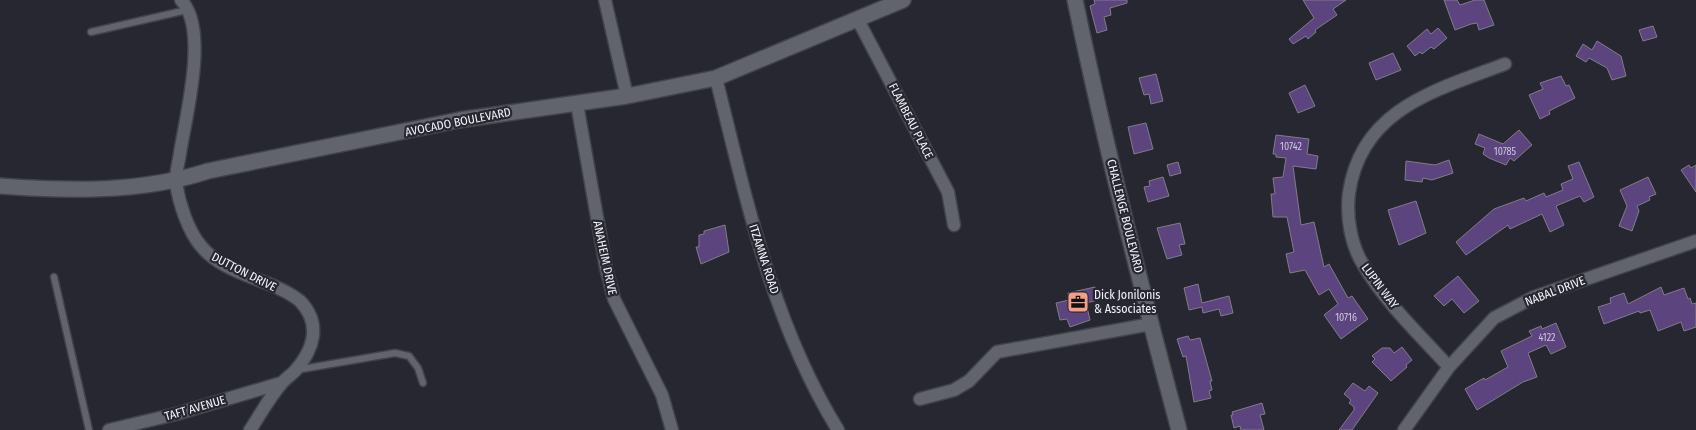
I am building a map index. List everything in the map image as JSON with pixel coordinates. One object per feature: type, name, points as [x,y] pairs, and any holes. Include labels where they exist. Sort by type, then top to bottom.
[{"type":"main road","name":"AVOCADO BOULEVARD","points":[[0,186],[72,190],[124,188],[176,182],[214,170],[458,120],[627,96],[716,78],[903,0]]},
{"type":"main road","name":"CHALLENGE BOULEVARD","points":[[1075,0],[1099,111],[1179,430]]},
{"type":"street","points":[[605,0],[627,96]]},
{"type":"street","name":"DUTTON DRIVE","points":[[185,5],[194,36],[194,62],[176,182],[189,228],[208,254],[222,264],[294,296],[306,307],[312,320],[312,343],[295,371],[281,384],[250,430]]},
{"type":"street","name":"FLAMBEAU PLACE","points":[[858,20],[948,192],[954,225]]},
{"type":"street","name":"LUPIN WAY","points":[[1449,367],[1399,312],[1364,267],[1350,228],[1350,186],[1365,147],[1392,115],[1403,107],[1442,87],[1505,64]]},
{"type":"street","name":"ITZAMNA ROAD","points":[[716,78],[765,270],[818,396],[838,430]]},
{"type":"street","name":"ANAHEIM DRIVE","points":[[576,104],[606,268],[614,299],[662,395],[672,430]]},
{"type":"street","name":"NABAL DRIVE","points":[[1404,430],[1449,367],[1494,318],[1534,296],[1696,241]]},
{"type":"street","points":[[920,398],[954,390],[970,382],[997,352],[1151,324]]},
{"type":"street","name":"TAFT AVENUE","points":[[109,430],[176,414],[281,384]]},
{"type":"lane","points":[[92,32],[185,5]]},
{"type":"lane","points":[[54,276],[89,430]]},
{"type":"lane","points":[[295,371],[395,354],[409,356],[418,368],[423,383]]},
{"type":"building","points":[[1094,0],[1127,0],[1127,3],[1110,8],[1111,15],[1104,17],[1107,30],[1097,33],[1090,6],[1095,4]]},
{"type":"building","points":[[1303,0],[1346,0],[1333,9],[1337,15],[1315,30],[1316,32],[1308,39],[1306,36],[1293,44],[1289,39],[1314,18]]},
{"type":"building","points":[[1444,0],[1457,0],[1460,5],[1475,0],[1484,0],[1494,25],[1479,30],[1477,23],[1455,30]]},
{"type":"building","points":[[1653,26],[1657,37],[1643,41],[1639,30]]},
{"type":"building","points":[[1438,28],[1447,38],[1434,49],[1431,47],[1422,54],[1420,52],[1415,56],[1407,46],[1427,29],[1431,34]]},
{"type":"building","points":[[1597,41],[1621,56],[1626,76],[1612,80],[1607,68],[1589,58],[1586,62],[1576,56],[1583,44],[1592,50]]},
{"type":"building","points":[[1393,53],[1401,70],[1376,80],[1369,63]]},
{"type":"building","points":[[1156,74],[1163,101],[1151,104],[1149,94],[1144,95],[1139,78]]},
{"type":"building","points":[[1561,76],[1566,86],[1569,85],[1575,98],[1549,111],[1550,114],[1540,119],[1529,95],[1543,89],[1540,83]]},
{"type":"building","points":[[1305,85],[1315,106],[1298,113],[1289,93]]},
{"type":"building","points":[[1146,123],[1153,149],[1134,154],[1128,127]]},
{"type":"building","points":[[1519,130],[1532,145],[1514,161],[1510,158],[1506,165],[1483,154],[1485,148],[1475,144],[1479,134],[1503,144]]},
{"type":"building","points":[[1276,135],[1309,139],[1307,154],[1318,156],[1316,169],[1293,166],[1301,225],[1314,222],[1324,267],[1329,264],[1348,298],[1352,296],[1368,319],[1341,339],[1324,315],[1338,304],[1329,289],[1319,295],[1305,270],[1290,273],[1286,254],[1294,252],[1287,217],[1273,217],[1271,194],[1275,194],[1273,178],[1283,177],[1286,158],[1276,157],[1276,154],[1273,154]]},
{"type":"building","points":[[1449,160],[1453,173],[1432,180],[1423,178],[1422,182],[1405,180],[1406,161],[1435,165]]},
{"type":"building","points":[[1178,162],[1181,173],[1170,176],[1167,165]]},
{"type":"building","points":[[1579,162],[1594,197],[1584,202],[1580,196],[1556,206],[1564,225],[1550,232],[1542,214],[1510,229],[1508,225],[1466,255],[1456,242],[1494,209],[1524,198],[1526,201],[1544,193],[1546,197],[1563,190],[1561,184],[1573,179],[1568,166]]},
{"type":"building","points":[[1689,165],[1691,168],[1696,165],[1696,192],[1681,170]]},
{"type":"building","points":[[1163,177],[1169,196],[1148,202],[1144,187],[1150,186],[1149,181]]},
{"type":"building","points":[[1648,177],[1656,194],[1649,197],[1650,200],[1637,206],[1639,211],[1632,231],[1619,226],[1627,206],[1620,190]]},
{"type":"building","points":[[1416,201],[1426,233],[1399,245],[1388,210]]},
{"type":"building","points":[[1180,223],[1185,244],[1179,245],[1182,255],[1167,259],[1157,228]]},
{"type":"building","points":[[725,225],[729,252],[701,264],[696,247],[699,247],[699,235],[704,234],[704,231]]},
{"type":"building","points":[[1458,276],[1479,301],[1464,313],[1452,299],[1444,306],[1434,296]]},
{"type":"building","points":[[1198,284],[1202,303],[1229,296],[1233,313],[1221,316],[1219,309],[1203,313],[1202,307],[1189,310],[1184,288]]},
{"type":"building","points":[[1095,287],[1098,300],[1086,303],[1090,320],[1070,327],[1067,319],[1060,320],[1056,303],[1069,300],[1068,293]]},
{"type":"building","points":[[1661,287],[1664,295],[1684,288],[1692,304],[1696,303],[1696,327],[1684,331],[1681,322],[1658,331],[1650,310],[1640,313],[1639,311],[1604,324],[1598,307],[1611,303],[1610,298],[1624,293],[1628,304]]},
{"type":"building","points":[[1556,323],[1566,347],[1551,354],[1546,345],[1528,353],[1537,377],[1523,382],[1477,410],[1465,389],[1508,367],[1501,351],[1532,336],[1529,331],[1541,326],[1542,329]]},
{"type":"building","points":[[1188,336],[1190,340],[1200,338],[1212,381],[1210,381],[1212,390],[1209,391],[1211,398],[1194,402],[1186,356],[1183,357],[1177,339]]},
{"type":"building","points":[[1402,347],[1412,360],[1391,381],[1372,362],[1375,359],[1372,356],[1382,348],[1390,348],[1394,353]]},
{"type":"building","points":[[1353,383],[1365,391],[1369,386],[1378,393],[1352,430],[1339,430],[1354,410],[1354,407],[1349,403],[1351,400],[1344,394]]},
{"type":"building","points":[[1262,403],[1265,414],[1260,415],[1264,430],[1241,430],[1240,426],[1234,428],[1232,412]]},
{"type":"place","name":"Dick Jonilonis & Associates","points":[[1078,302]]}]
